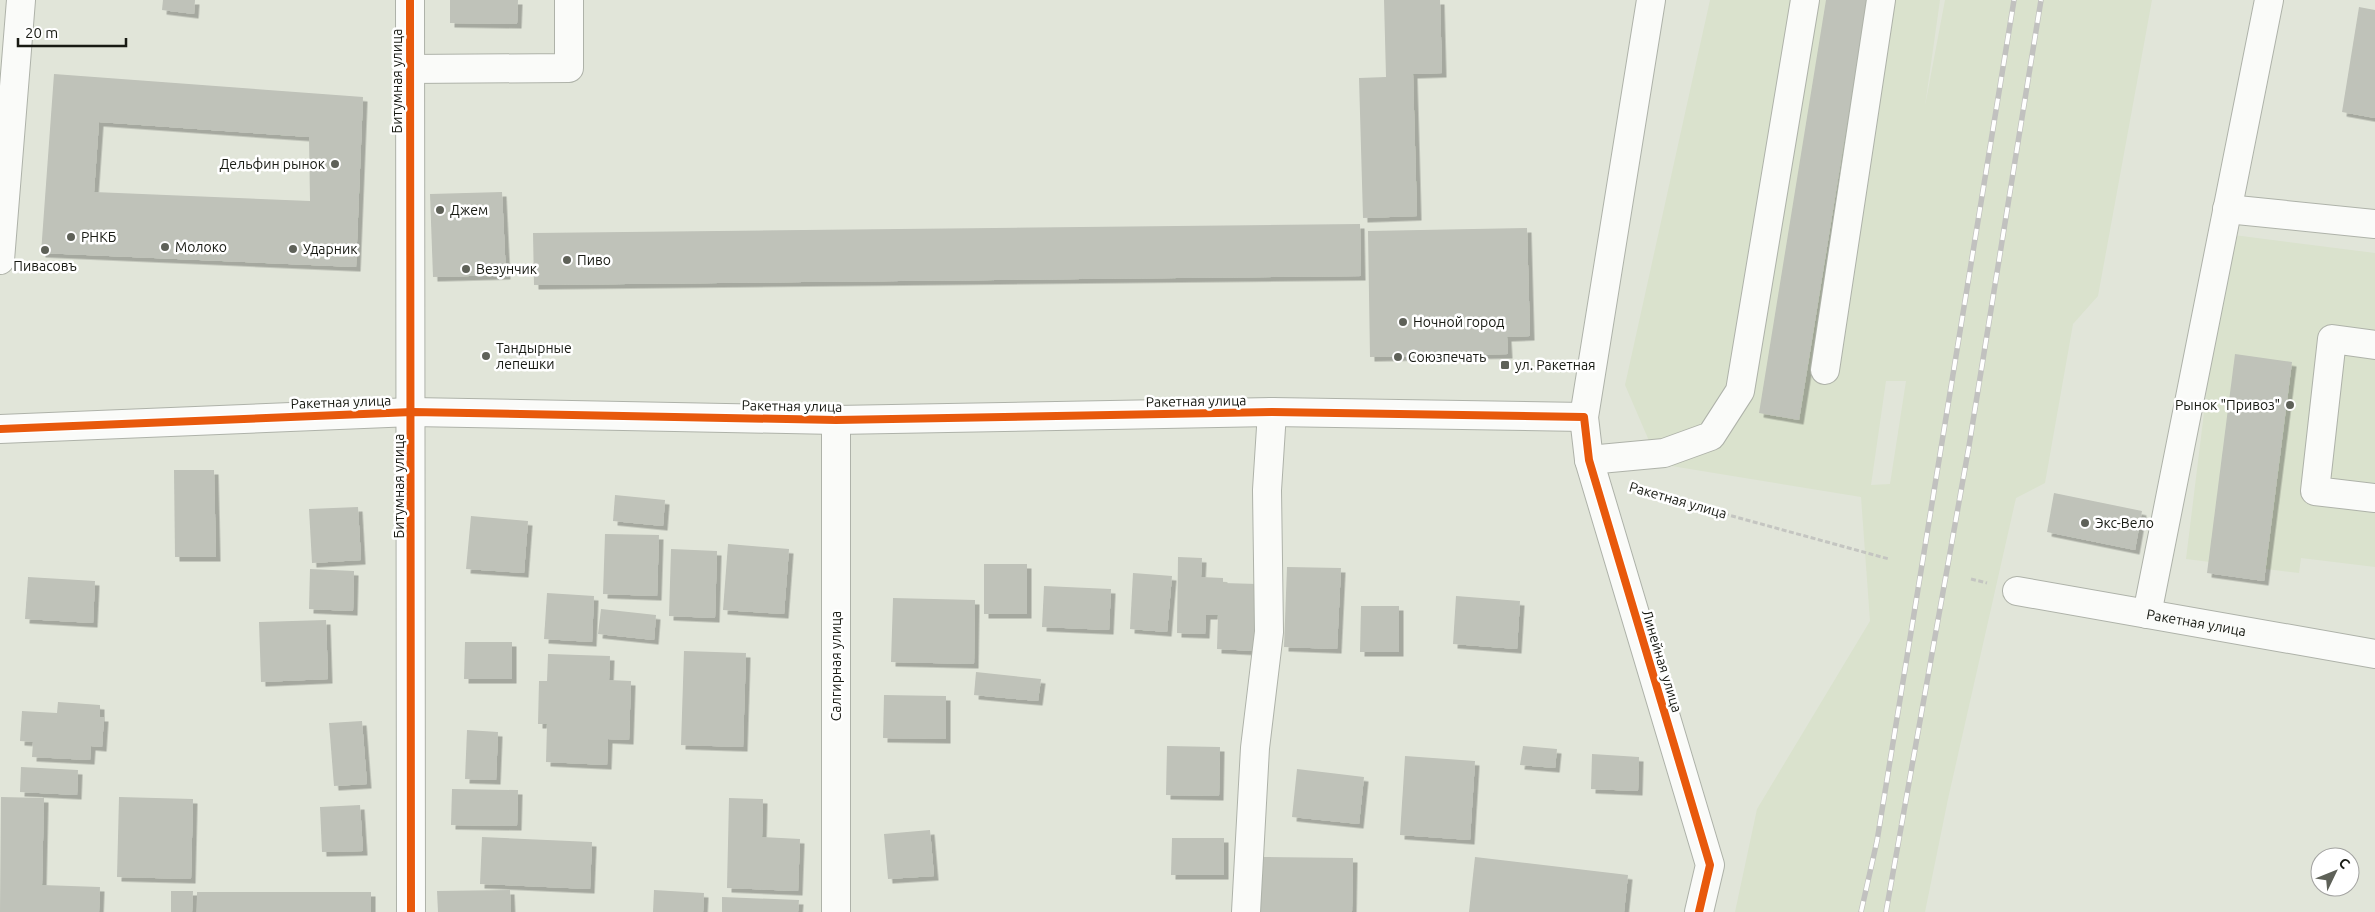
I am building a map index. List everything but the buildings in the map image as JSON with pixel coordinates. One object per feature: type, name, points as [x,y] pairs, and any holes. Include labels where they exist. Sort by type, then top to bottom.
[{"type":"street","points":[[0,260],[21,0]]},
{"type":"street","name":"Битумная улица","points":[[410,0],[412,412],[411,912]]},
{"type":"street","points":[[409,69],[569,68],[569,0]]},
{"type":"street","name":"Линейная улица","points":[[1652,0],[1584,418],[1599,459],[1710,865],[1699,912]]},
{"type":"street","points":[[1599,459],[1664,453],[1711,436],[1740,391],[1804,0]]},
{"type":"street","points":[[1825,370],[1882,0]]},
{"type":"street","points":[[2147,614],[2268,0]]},
{"type":"street","points":[[2227,209],[2375,224]]},
{"type":"street","points":[[2375,345],[2332,339],[2315,491],[2375,498]]},
{"type":"street","name":"Ракетная улица","points":[[0,429],[412,412],[836,420],[1272,412],[1584,418]]},
{"type":"street","points":[[1246,912],[1255,748],[1270,632],[1267,490],[1272,412]]},
{"type":"street","name":"Салгирная улица","points":[[836,420],[836,912]]},
{"type":"street","name":"Ракетная улица","points":[[2017,591],[2375,654]]},
{"type":"shaded area","points":[[1710,0],[1940,0],[1925,106],[1945,0],[2152,0],[2098,296],[2073,324],[2045,483],[2016,498],[1948,799],[1925,912],[1735,912],[1757,809],[1870,621],[1861,497],[1659,464],[1625,385]],"holes":[[[1886,381],[1906,381],[1890,484],[1871,485]]]},
{"type":"shaded area","name":"Рынок \"Привоз\"","points":[[2226,234],[2375,253],[2375,567],[2301,558],[2299,573],[2186,559]]},
{"type":"railway","points":[[1861,912],[1877,841],[2014,0]]},
{"type":"railway","points":[[1886,912],[1969,446],[2041,0]]},
{"type":"cycle path","points":[[410,0],[411,912]]},
{"type":"cycle path","points":[[0,429],[412,412],[836,420],[1272,412],[1584,417],[1589,460],[1710,865],[1699,912]]},
{"type":"place","name":"Дельфин рынок","points":[[335,164]]},
{"type":"place","name":"Джем","points":[[440,210]]},
{"type":"place","name":"РНКБ","points":[[71,237]]},
{"type":"place","name":"Молоко","points":[[165,247]]},
{"type":"place","name":"Ударник","points":[[293,249]]},
{"type":"place","name":"Пивасовъ","points":[[45,250]]},
{"type":"place","name":"Пиво","points":[[567,260]]},
{"type":"place","name":"Везунчик","points":[[466,269]]},
{"type":"place","name":"Ночной город","points":[[1403,322]]},
{"type":"place","name":"Тандырные лепешки","points":[[486,356]]},
{"type":"place","name":"Союзпечать","points":[[1398,357]]},
{"type":"place","name":"ул. Ракетная","points":[[1505,365]]},
{"type":"place","name":"Рынок \"Привоз\"","points":[[2290,405]]},
{"type":"place","name":"Экс-Вело","points":[[2085,523]]}]
